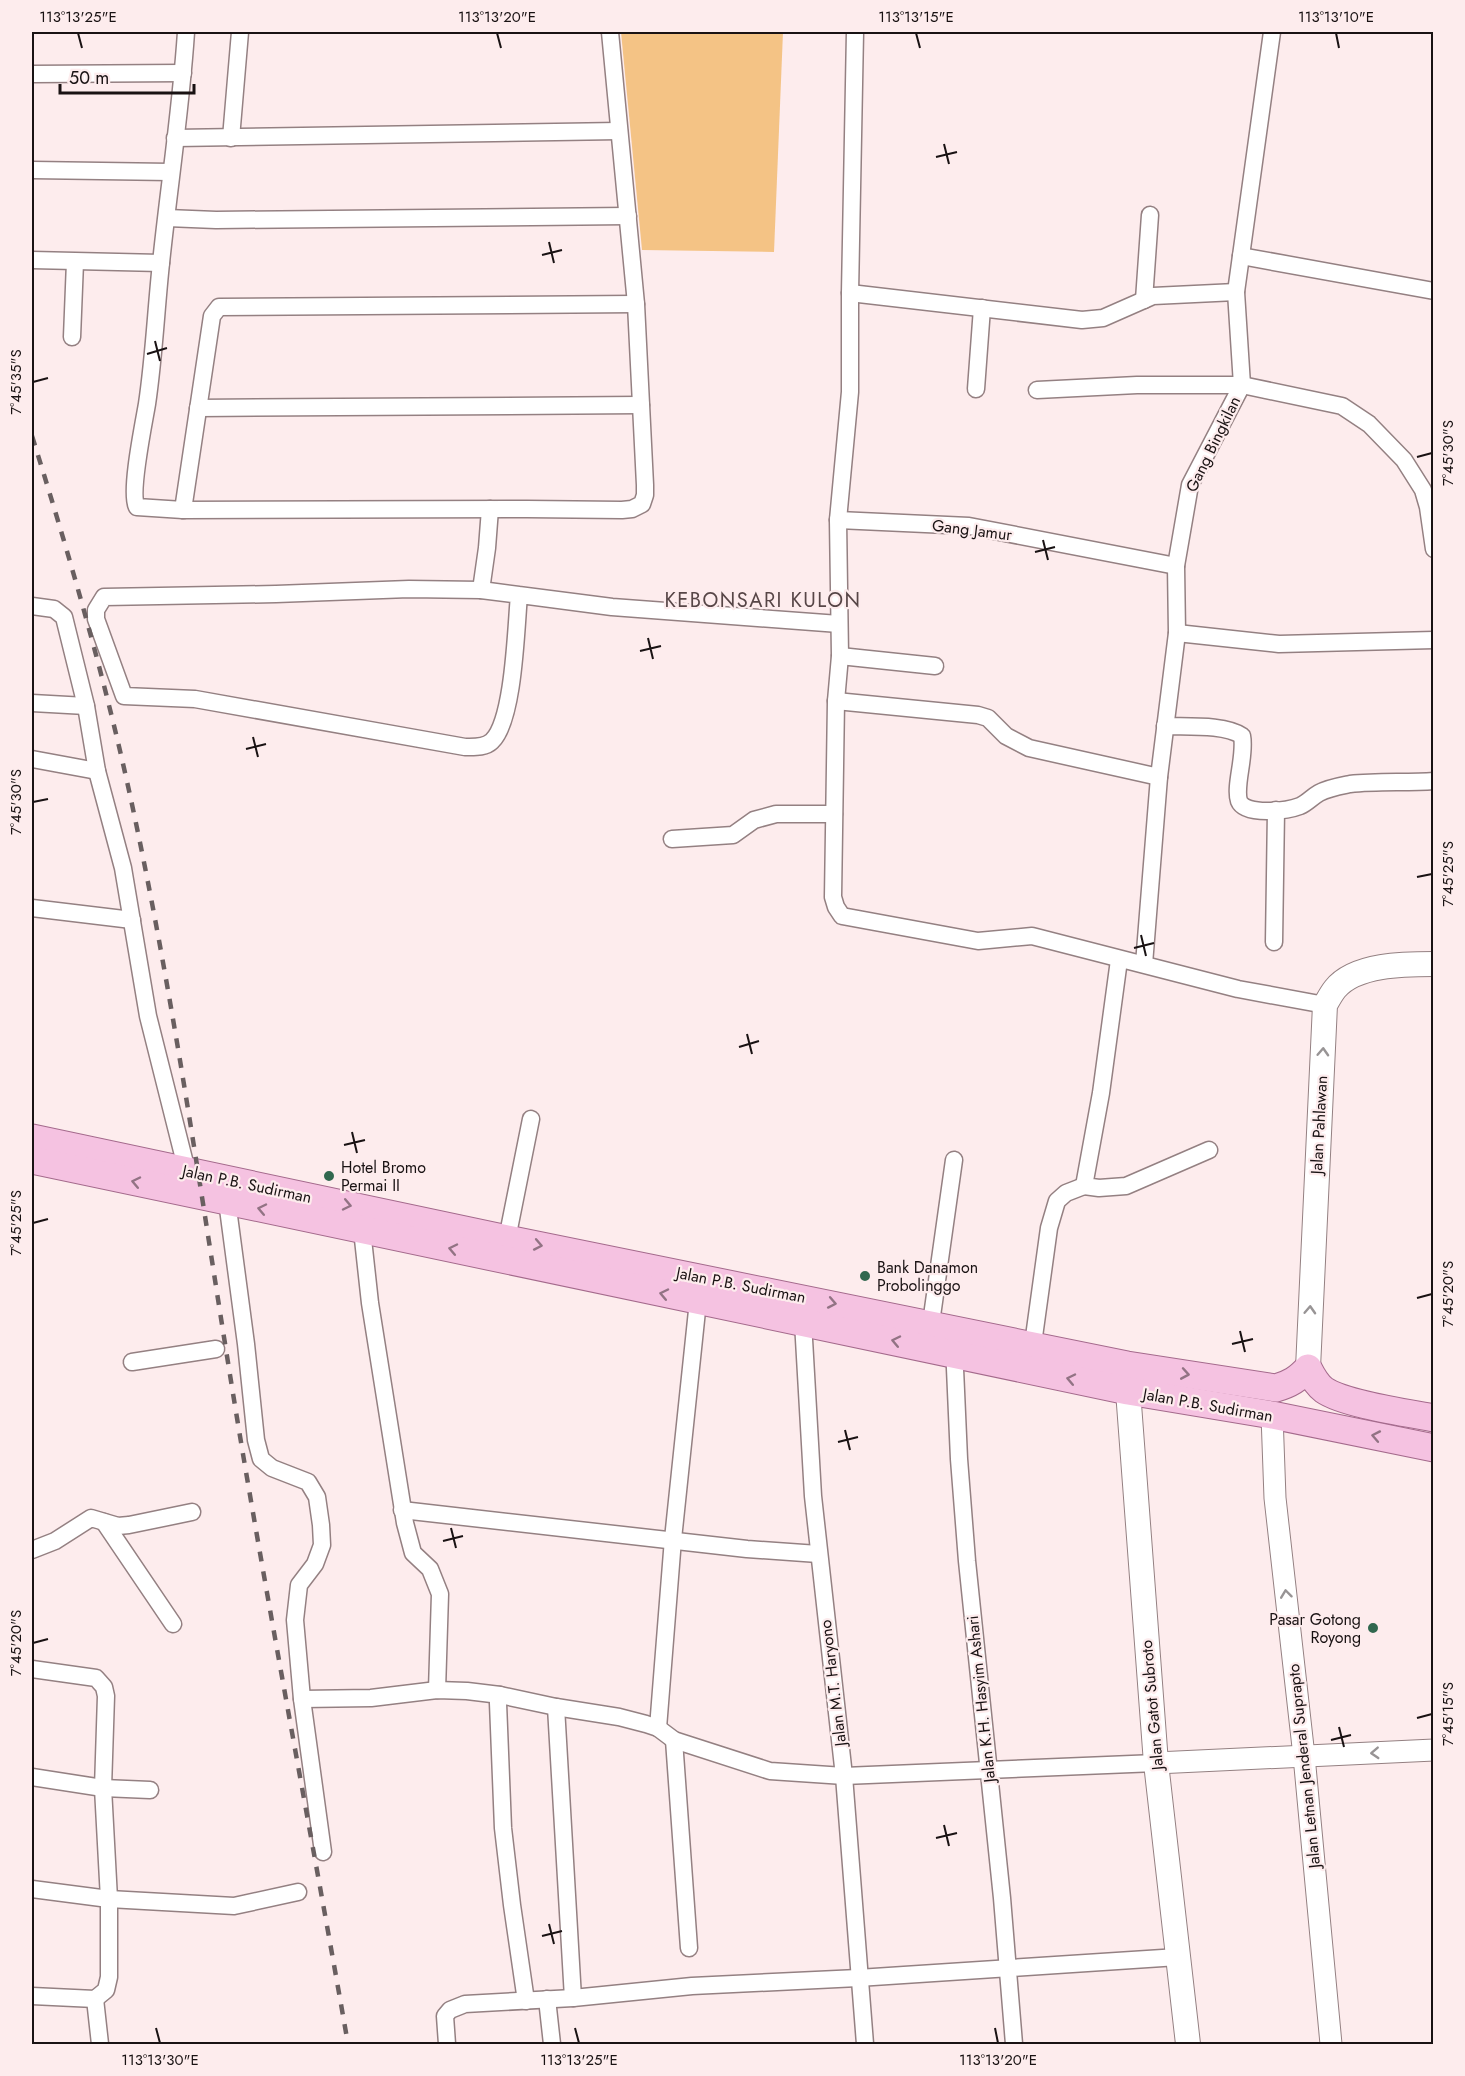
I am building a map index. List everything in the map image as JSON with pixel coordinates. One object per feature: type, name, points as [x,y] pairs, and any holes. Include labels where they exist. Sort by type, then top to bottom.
[{"type":"main road","points":[[1325,1005],[1336,987],[1358,974],[1394,964],[1434,964]]},
{"type":"main road","name":"Jalan Pahlawan","points":[[1308,1368],[1325,1005]]},
{"type":"main road","name":"Jalan P.B. Sudirman","points":[[32,1138],[946,1335],[1128,1391],[1272,1415],[1434,1448]]},
{"type":"main road","name":"Jalan P.B. Sudirman","points":[[32,1161],[803,1322],[1033,1344],[1127,1365],[1276,1388],[1298,1379],[1308,1368]]},
{"type":"main road","points":[[1308,1368],[1324,1390],[1331,1394],[1349,1401],[1434,1418]]},
{"type":"main road","name":"Jalan Gatot Subroto","points":[[1128,1391],[1156,1763],[1188,2044]]},
{"type":"street","points":[[186,32],[151,380],[136,474],[134,502],[137,507],[183,510],[622,510],[633,509],[642,504],[645,484],[636,304],[610,32]]},
{"type":"street","points":[[231,138],[240,32]]},
{"type":"street","points":[[855,32],[850,392],[838,520],[840,656],[836,701],[833,897],[836,908],[842,916],[978,941],[1032,936],[1238,989],[1325,1005]]},
{"type":"street","name":"Gang Bingkilan","points":[[1144,964],[1159,777],[1177,633],[1176,566],[1190,485],[1242,386],[1236,292],[1272,32]]},
{"type":"street","points":[[32,74],[183,73]]},
{"type":"street","points":[[175,138],[619,131]]},
{"type":"street","points":[[32,170],[171,172]]},
{"type":"street","points":[[1144,300],[1150,215]]},
{"type":"street","points":[[167,218],[216,220],[628,216]]},
{"type":"street","points":[[1241,256],[1434,291]]},
{"type":"street","points":[[32,260],[161,263]]},
{"type":"street","points":[[72,337],[75,262]]},
{"type":"street","points":[[850,293],[1092,319],[1103,318],[1153,297],[1236,292]]},
{"type":"street","points":[[183,510],[212,316],[219,307],[636,304]]},
{"type":"street","points":[[976,389],[982,308]]},
{"type":"street","points":[[1037,390],[1137,385],[1242,386],[1342,406],[1369,424],[1404,460],[1423,490],[1434,549]]},
{"type":"street","points":[[198,408],[641,405]]},
{"type":"street","points":[[482,590],[488,548],[490,509]]},
{"type":"street","name":"Gang Jamur","points":[[838,520],[969,526],[1176,566]]},
{"type":"street","points":[[519,595],[512,675],[503,724],[491,743],[480,747],[454,745],[195,699],[124,696],[96,619],[96,610],[104,597],[409,588],[482,590],[612,607],[839,624]]},
{"type":"street","points":[[32,606],[54,609],[64,617],[78,706],[123,868],[148,1016],[187,1171]]},
{"type":"street","points":[[1177,633],[1279,644],[1434,640]]},
{"type":"street","points":[[840,656],[935,666]]},
{"type":"street","points":[[836,701],[978,715],[988,718],[1006,736],[1029,748],[1159,777]]},
{"type":"street","points":[[32,703],[78,706]]},
{"type":"street","points":[[1165,726],[1223,729],[1242,736],[1244,747],[1238,793],[1239,801],[1244,808],[1276,810],[1302,805],[1332,788],[1350,784],[1434,781]]},
{"type":"street","points":[[32,759],[97,771]]},
{"type":"street","points":[[1274,942],[1276,810]]},
{"type":"street","points":[[672,839],[733,835],[754,820],[776,814],[834,814]]},
{"type":"street","points":[[32,908],[132,921]]},
{"type":"street","points":[[1084,1186],[1101,1093],[1119,960]]},
{"type":"street","points":[[507,1239],[531,1119]]},
{"type":"street","points":[[1033,1344],[1049,1228],[1057,1201],[1066,1193],[1084,1186],[1099,1188],[1126,1186],[1209,1150]]},
{"type":"street","name":"Jalan K.H. Hasyim Ashari","points":[[954,1160],[946,1335],[1014,2044]]},
{"type":"street","points":[[226,1202],[246,1344],[256,1440],[261,1459],[272,1468],[290,1473],[308,1482],[317,1497],[322,1545],[315,1564],[299,1585],[295,1620],[302,1699],[323,1852]]},
{"type":"street","points":[[362,1230],[370,1304],[402,1510],[412,1553],[430,1569],[440,1594],[437,1690]]},
{"type":"street","points":[[658,1728],[673,1539],[698,1301]]},
{"type":"street","name":"Jalan M.T. Haryono","points":[[803,1322],[813,1496],[844,1776],[858,1978],[865,2044]]},
{"type":"street","points":[[132,1362],[216,1348]]},
{"type":"street","name":"Jalan Gatot Subroto","points":[[1127,1365],[1128,1391]]},
{"type":"street","name":"Jalan Letnan Jenderal Suprapto","points":[[1272,1415],[1275,1498],[1304,1756],[1331,2044]]},
{"type":"street","points":[[402,1510],[747,1549],[818,1554]]},
{"type":"street","points":[[32,1550],[55,1541],[91,1518],[118,1526],[192,1512]]},
{"type":"street","points":[[104,1522],[173,1624]]},
{"type":"street","points":[[32,1669],[96,1678],[104,1687],[106,1714],[103,1788],[109,1899],[109,1977],[106,1990],[94,1999],[32,1996]]},
{"type":"street","points":[[302,1699],[371,1698],[437,1690],[500,1695],[619,1717],[658,1728],[674,1740],[770,1771],[844,1776],[1434,1750]]},
{"type":"street","points":[[500,1695],[498,1703],[503,1828],[526,2001]]},
{"type":"street","points":[[556,1707],[573,1998]]},
{"type":"street","points":[[674,1740],[689,1948]]},
{"type":"street","points":[[32,1778],[103,1788],[150,1790]]},
{"type":"street","points":[[32,1889],[109,1899],[234,1906],[298,1892]]},
{"type":"street","points":[[447,2044],[445,2016],[450,2010],[465,2004],[573,1998],[692,1986],[858,1978],[1178,1957]]},
{"type":"street","points":[[94,1999],[100,2044]]},
{"type":"street","points":[[547,1999],[552,2044]]},
{"type":"shaded area","points":[[621,32],[783,32],[774,252],[642,250]]},
{"type":"railway","points":[[32,436],[96,654],[128,786],[145,870],[176,1038],[257,1533],[348,2044]]},
{"type":"place","name":"Hotel Bromo Permai II","points":[[329,1176]]},
{"type":"place","name":"Bank Danamon Probolinggo","points":[[865,1276]]},
{"type":"place","name":"Pasar Gotong Royong","points":[[1373,1628]]},
{"type":"district","name":"KEBONSARI KULON","points":[[763,600]]}]
